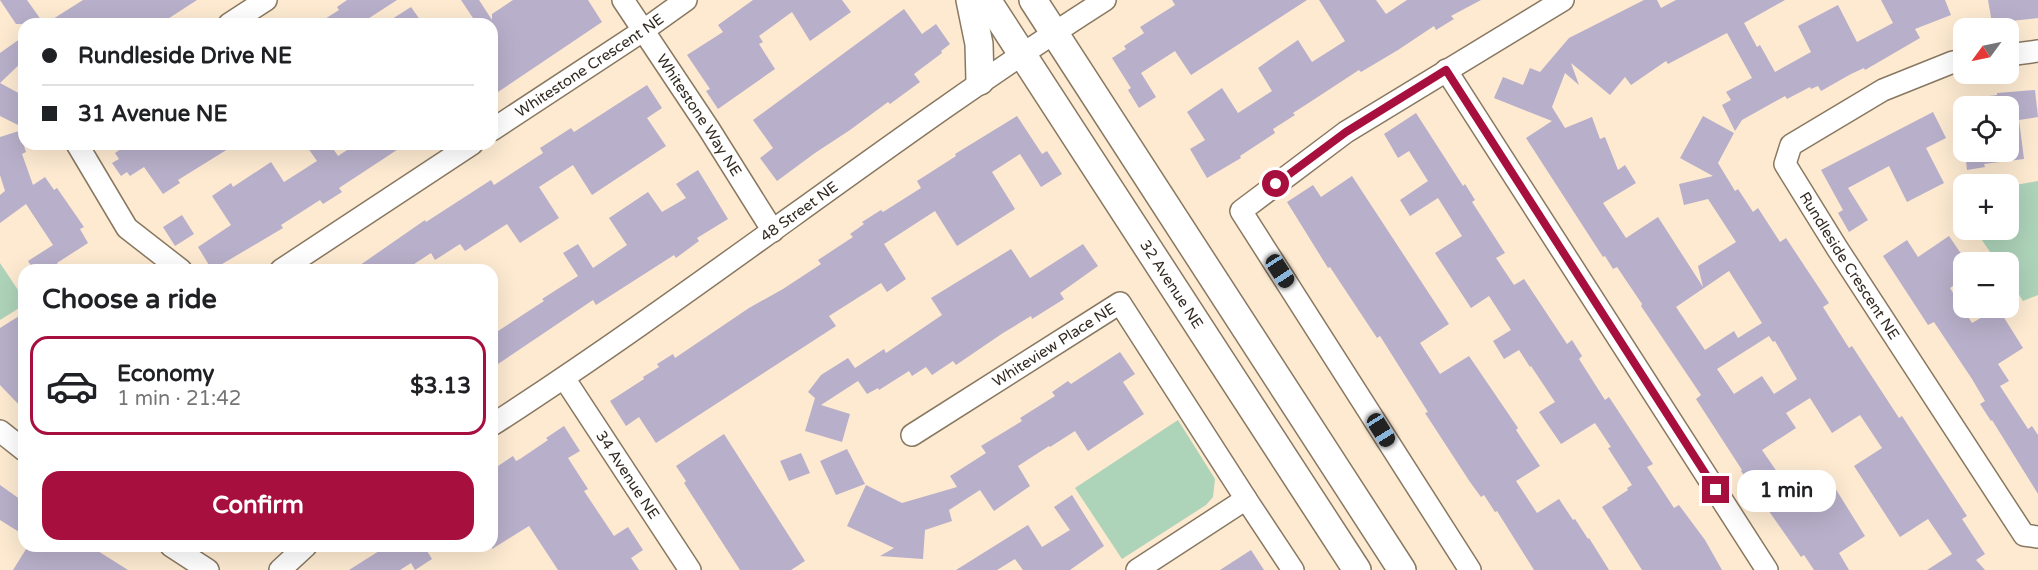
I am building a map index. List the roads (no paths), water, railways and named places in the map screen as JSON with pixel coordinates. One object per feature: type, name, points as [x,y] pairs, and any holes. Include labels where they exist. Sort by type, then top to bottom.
[{"type":"main road","points":[[970,0],[979,44],[980,81]]},
{"type":"main road","name":"32 Avenue NE","points":[[987,0],[1357,570]]},
{"type":"main road","points":[[1034,0],[1402,570]]},
{"type":"street","points":[[239,18],[266,0]]},
{"type":"street","name":"Whitestone Way NE","points":[[624,0],[773,231]]},
{"type":"street","name":"Whitestone Crescent NE","points":[[498,126],[686,0]]},
{"type":"street","name":"48 Street NE","points":[[498,421],[564,378],[773,231],[980,81],[1105,0]]},
{"type":"street","points":[[1470,570],[1241,211],[1346,132],[1563,0]]},
{"type":"street","points":[[2019,54],[2038,51]]},
{"type":"street","name":"Rundleside Crescent NE","points":[[1953,62],[1883,90],[1791,145],[1785,164],[2024,535],[2038,537]]},
{"type":"street","points":[[1446,70],[1767,570]]},
{"type":"street","points":[[81,150],[127,228],[173,264]]},
{"type":"street","points":[[290,264],[463,150]]},
{"type":"street","name":"Whiteview Place NE","points":[[912,435],[1120,303],[1246,499]]},
{"type":"street","name":"34 Avenue NE","points":[[564,378],[690,570]]},
{"type":"street","points":[[0,431],[18,445]]},
{"type":"street","points":[[1137,570],[1246,499],[1293,570]]},
{"type":"street","points":[[180,552],[208,570]]},
{"type":"street","points":[[280,570],[300,552]]}]
